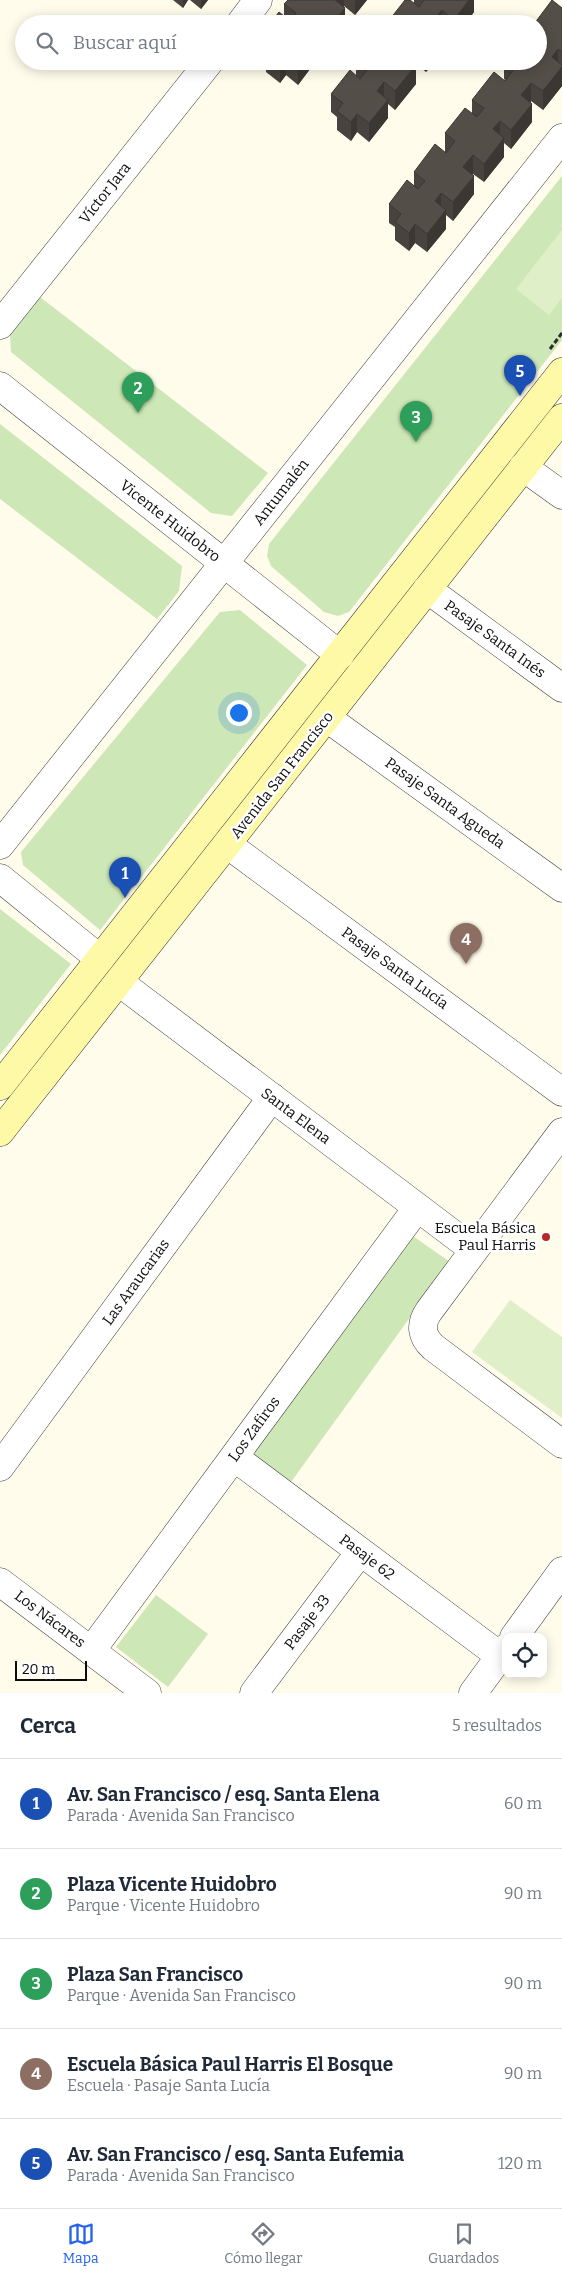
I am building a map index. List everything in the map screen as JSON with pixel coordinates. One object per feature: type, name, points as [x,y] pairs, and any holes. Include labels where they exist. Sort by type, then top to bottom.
[{"type":"main road","name":"Avenida San Francisco","points":[[0,1086],[562,372]]},
{"type":"main road","name":"Avenida San Francisco","points":[[0,1132],[562,418]]},
{"type":"street","points":[[247,15],[258,0]]},
{"type":"street","name":"Víctor Jara","points":[[0,325],[203,70]]},
{"type":"street","name":"Antumalén","points":[[0,846],[562,138]]},
{"type":"street","name":"Vicente Huidobro","points":[[0,386],[340,655]]},
{"type":"street","points":[[523,467],[562,495]]},
{"type":"street","name":"Pasaje Santa Inés","points":[[427,590],[562,688]]},
{"type":"street","name":"Pasaje Santa Agueda","points":[[327,718],[562,888]]},
{"type":"street","name":"Pasaje Santa Lucía","points":[[227,844],[562,1092]]},
{"type":"street","points":[[0,878],[100,959]]},
{"type":"street","name":"Santa Elena","points":[[119,982],[474,1250]]},
{"type":"street","name":"Las Araucarias","points":[[0,1467],[272,1097]]},
{"type":"street","points":[[562,1132],[425,1317],[422,1330],[424,1337],[433,1347],[562,1444]]},
{"type":"street","name":"Los Zafiros","points":[[91,1651],[417,1208]]},
{"type":"street","name":"Pasaje 62","points":[[234,1457],[360,1552],[502,1644]]},
{"type":"street","name":"Pasaje 33","points":[[254,1693],[360,1552]]},
{"type":"street","points":[[516,1633],[562,1571]]},
{"type":"street","name":"Los Nácares","points":[[0,1582],[147,1693]]},
{"type":"street","points":[[473,1693],[502,1653]]},
{"type":"green space","points":[[562,176],[562,340],[349,612],[338,616],[324,612],[271,566],[267,556],[269,544]]},
{"type":"green space","points":[[562,230],[562,298],[549,315],[516,289]]},
{"type":"green space","points":[[40,297],[268,473],[232,516],[211,513],[11,352],[10,334]]},
{"type":"green space","points":[[0,424],[182,566],[179,591],[157,619],[0,499]]},
{"type":"green space","points":[[240,610],[307,665],[100,930],[23,865],[21,852],[220,612]]},
{"type":"green space","points":[[0,909],[71,964],[0,1055]]},
{"type":"green space","points":[[410,1234],[450,1262],[291,1482],[250,1451]]},
{"type":"green space","points":[[510,1300],[562,1337],[562,1418],[472,1352]]},
{"type":"green space","points":[[156,1595],[208,1634],[168,1687],[116,1647]]},
{"type":"building","points":[[288,0],[335,0],[345,8],[339,15],[294,15],[296,13],[284,4]]},
{"type":"building","points":[[405,0],[410,0],[419,7],[424,0],[469,0],[458,15],[448,15],[442,10],[438,15],[393,15]]},
{"type":"building","points":[[552,0],[562,8],[562,52],[558,49],[552,57],[562,67],[543,91],[531,83],[521,95],[532,104],[511,130],[500,121],[493,129],[504,138],[484,164],[473,155],[463,167],[474,176],[453,202],[441,193],[435,201],[446,210],[427,234],[415,224],[409,233],[395,222],[401,214],[389,204],[407,180],[418,189],[425,181],[414,172],[435,144],[446,153],[455,141],[445,133],[465,108],[477,117],[484,108],[472,100],[494,72],[505,81],[513,70],[547,70],[547,15],[541,15]]},
{"type":"building","points":[[350,70],[360,79],[367,70],[412,70],[395,91],[384,82],[377,91],[388,100],[369,123],[357,114],[351,122],[337,111],[343,103],[331,94]]},
{"type":"place","name":"Av. San Francisco / esq. Santa Eufemia","points":[[520,396]]},
{"type":"place","name":"Plaza Vicente Huidobro","points":[[138,413]]},
{"type":"place","name":"Plaza San Francisco","points":[[416,442]]},
{"type":"place","name":"Av. San Francisco / esq. Santa Elena","points":[[125,898]]},
{"type":"place","name":"Escuela Básica Paul Harris El Bosque","points":[[466,964]]},
{"type":"place","name":"Escuela Básica Paul Harris","points":[[546,1237]]}]
